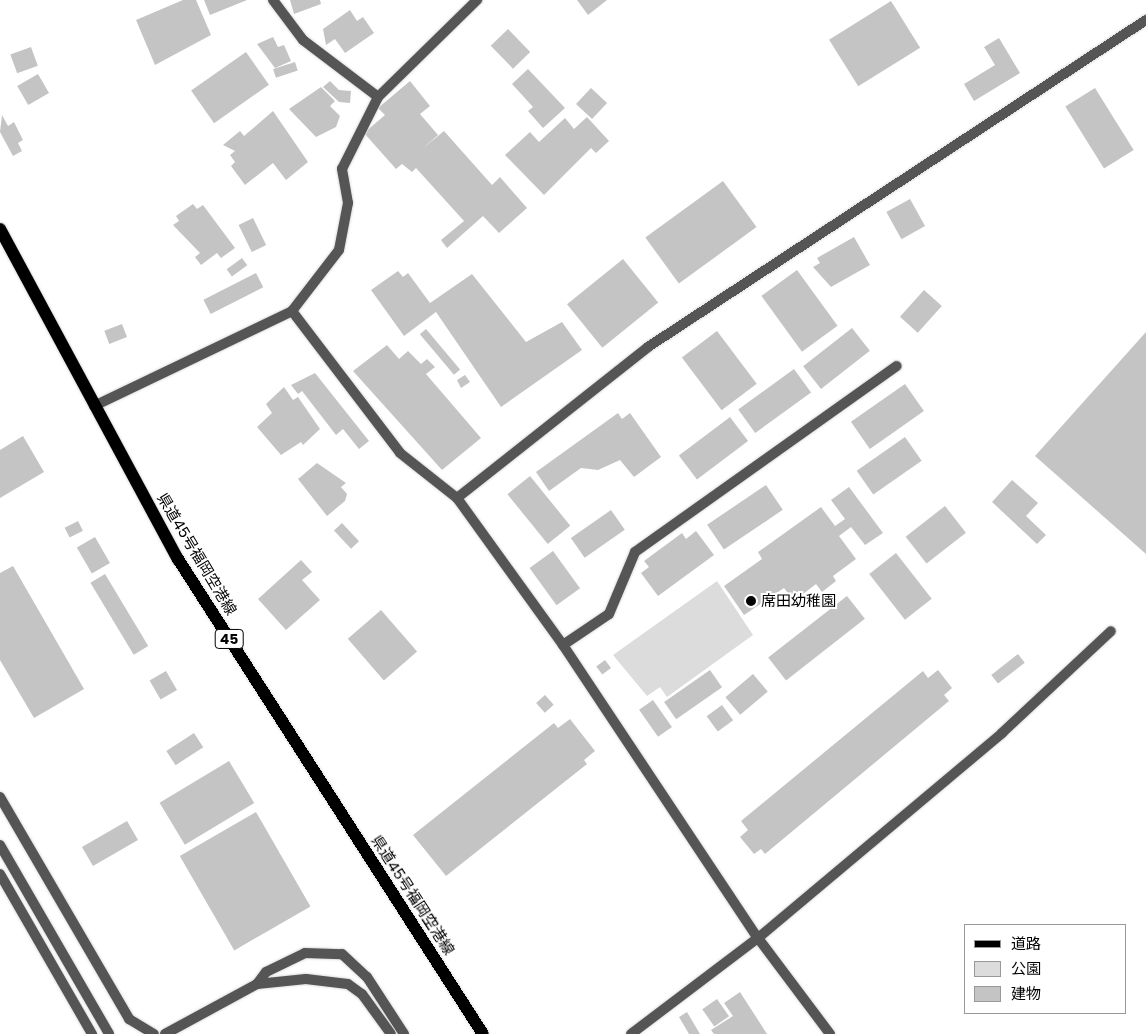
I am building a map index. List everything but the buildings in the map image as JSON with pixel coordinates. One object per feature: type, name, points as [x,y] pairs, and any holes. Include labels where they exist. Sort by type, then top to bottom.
[{"type":"main road","name":"県道45号福岡空港線","points":[[0,229],[94,406],[183,566],[483,1034]]},
{"type":"street","points":[[273,0],[303,40],[378,98]]},
{"type":"street","points":[[94,406],[292,311],[339,250],[348,203],[342,168],[378,98],[477,0]]},
{"type":"street","points":[[457,498],[648,347],[1146,20]]},
{"type":"street","points":[[292,311],[400,453],[457,498],[563,646],[758,938],[830,1034]]},
{"type":"street","points":[[563,646],[609,614],[635,552],[897,366]]},
{"type":"street","points":[[631,1034],[758,938],[1002,733],[1111,631]]},
{"type":"street","points":[[0,797],[129,1019],[154,1034]]},
{"type":"street","points":[[0,845],[109,1034]]},
{"type":"street","points":[[0,874],[92,1034]]},
{"type":"street","points":[[257,984],[266,972],[304,954],[342,954],[367,977],[404,1034]]},
{"type":"street","points":[[165,1034],[257,984],[306,978],[348,984],[362,994],[391,1034]]},
{"type":"green space","points":[[717,581],[753,635],[667,697],[660,687],[647,696],[613,655]]},
{"type":"place","name":"席田幼稚園","points":[[751,601]]}]
